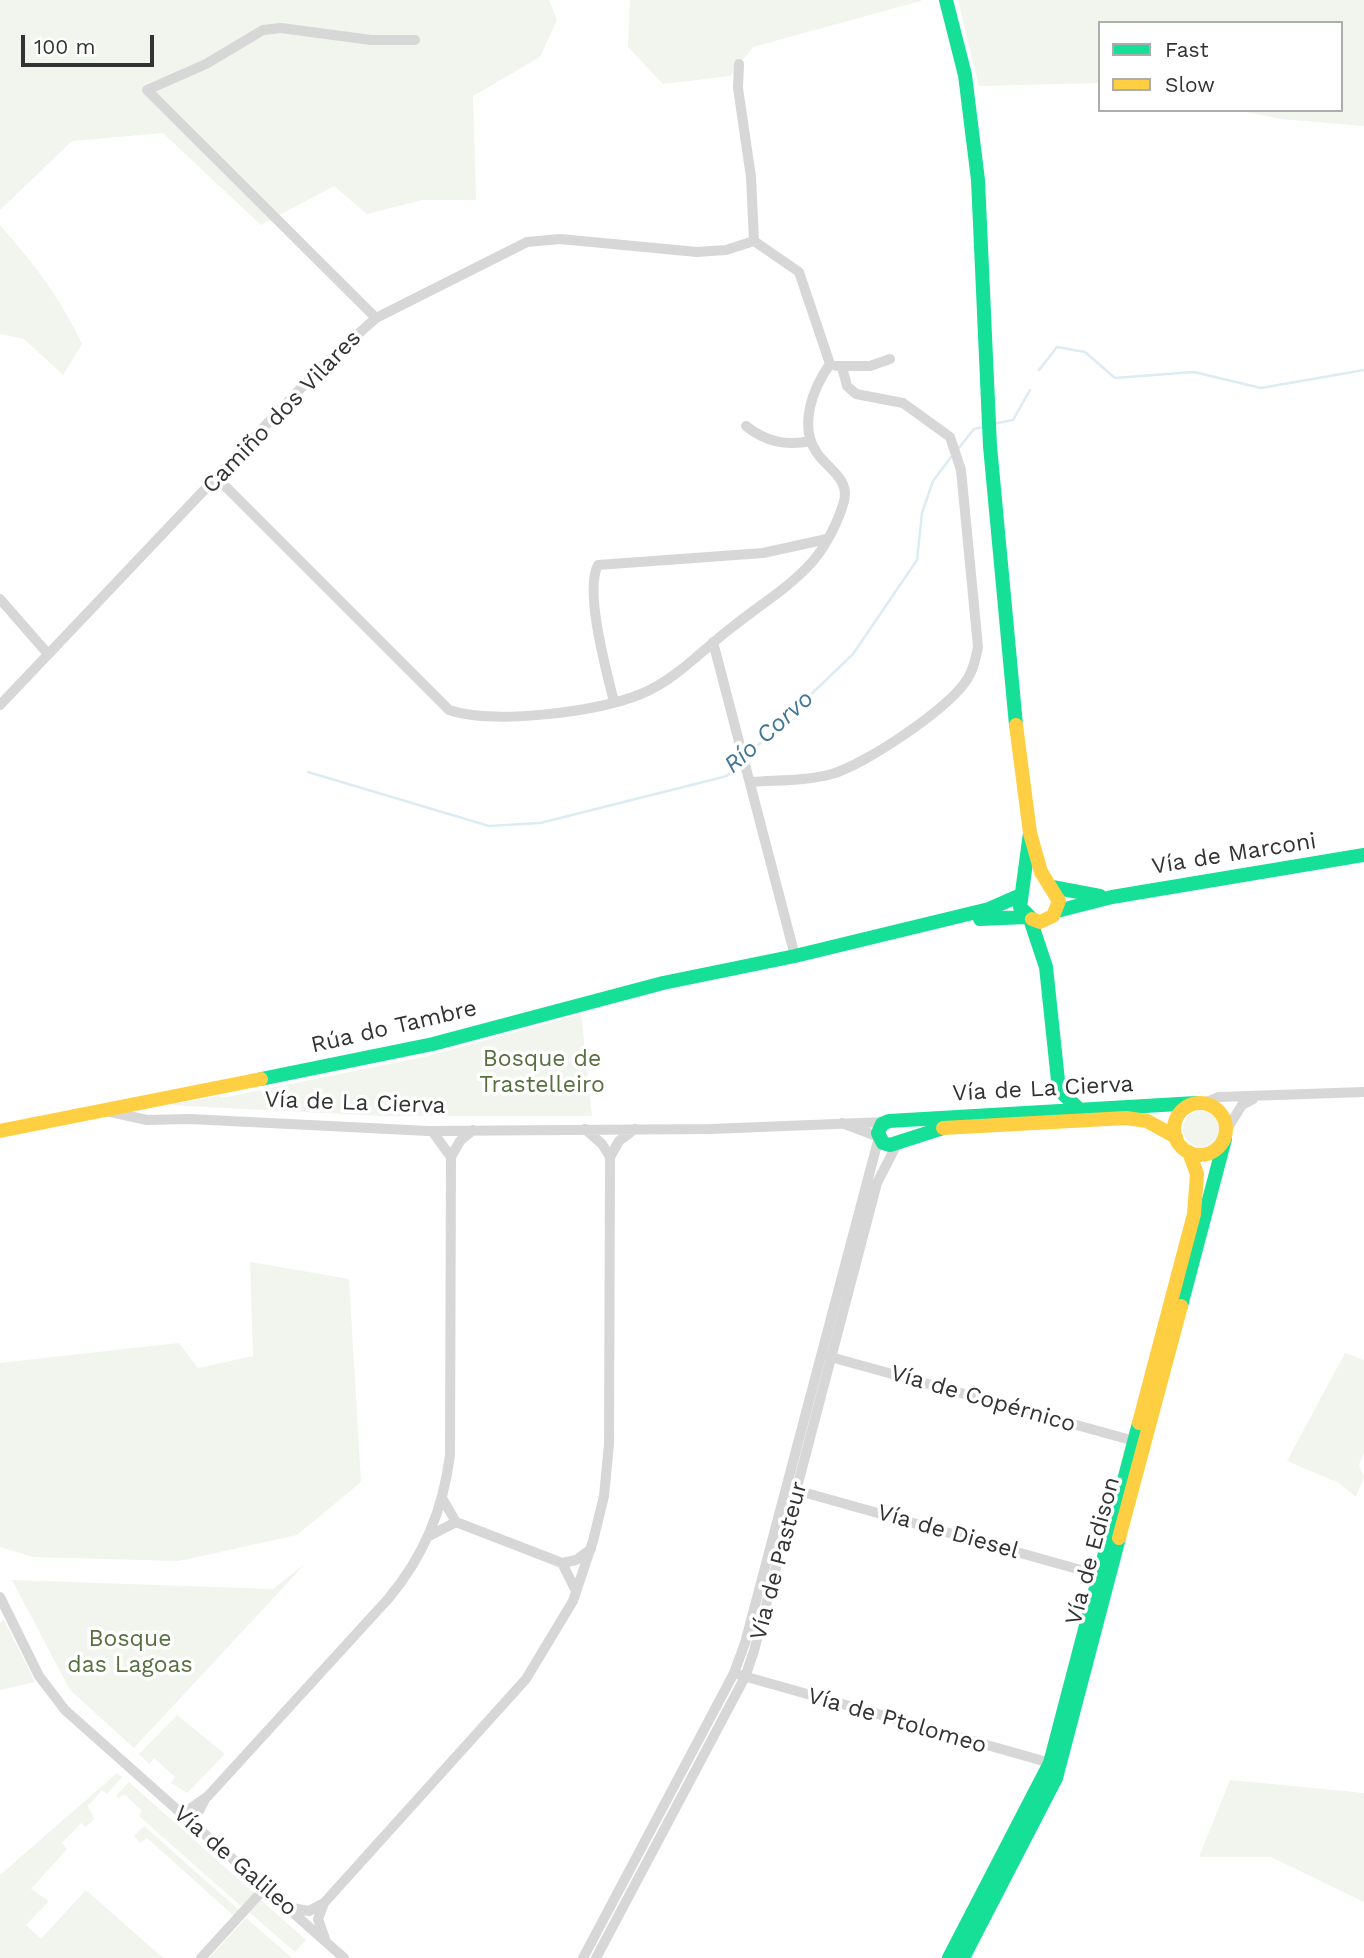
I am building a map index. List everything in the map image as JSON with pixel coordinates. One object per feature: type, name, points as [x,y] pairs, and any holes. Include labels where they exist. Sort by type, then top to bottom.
[{"type":"main road","points":[[946,0],[965,75],[976,161],[990,446],[1007,640],[1030,833],[1041,872],[1059,901],[1046,967]]},
{"type":"main road","points":[[1030,833],[1020,907],[1029,918],[1046,967],[1059,1090],[1066,1100],[1079,1109]]},
{"type":"main road","name":"Vía de Marconi","points":[[1055,914],[1112,897],[1300,868],[1364,855]]},
{"type":"main road","points":[[795,956],[998,907],[1033,883],[1051,886]]},
{"type":"main road","name":"Vía de Marconi","points":[[1051,886],[1112,897]]},
{"type":"main road","points":[[937,922],[1029,918],[1040,922],[1055,914]]},
{"type":"main road","name":"Rúa do Tambre","points":[[0,1130],[106,1111],[144,1111],[433,1044],[663,983],[795,956]]},
{"type":"main road","points":[[1040,1112],[1049,1106],[1059,1090]]},
{"type":"main road","points":[[1200,1103],[1221,1112],[1225,1135],[1220,1146],[1206,1154],[1189,1153],[1176,1137],[1178,1115],[1200,1103]]},
{"type":"main road","name":"Vía de La Cierva","points":[[889,1122],[1200,1103]]},
{"type":"main road","name":"Vía de La Cierva","points":[[900,1140],[944,1128],[1126,1118],[1147,1121],[1176,1137]]},
{"type":"main road","points":[[889,1122],[901,1129],[900,1140],[887,1144],[879,1137],[880,1127],[889,1122]]},
{"type":"main road","name":"Vía de Edison","points":[[962,1958],[1049,1793],[1139,1442],[1225,1135]]},
{"type":"main road","name":"Vía de Edison","points":[[1139,1442],[1194,1214],[1197,1174],[1189,1153]]},
{"type":"main road","name":"Vía de Edison","points":[[950,1958],[1055,1765]]},
{"type":"street","points":[[376,318],[147,90],[206,64],[263,30],[281,28],[371,40],[415,40]]},
{"type":"street","points":[[217,478],[449,710],[480,717],[501,718],[614,702],[643,694],[797,576],[814,560],[827,539],[845,499],[845,486],[811,442],[812,397],[830,364],[799,272],[754,241],[751,177],[738,88],[739,64]]},
{"type":"street","name":"Camiño dos Vilares","points":[[0,705],[321,367],[376,318],[527,242],[560,239],[697,252],[726,250],[754,241]]},
{"type":"street","points":[[830,364],[842,367],[870,366],[890,359]]},
{"type":"street","points":[[751,782],[821,776],[855,765],[939,709],[968,678],[978,647],[956,453],[950,437],[903,403],[856,394],[847,386],[842,367]]},
{"type":"street","points":[[746,426],[765,439],[789,444],[811,442]]},
{"type":"street","points":[[614,702],[598,633],[595,579],[598,565],[763,553],[827,539]]},
{"type":"street","points":[[0,599],[48,654]]},
{"type":"street","points":[[713,642],[795,956]]},
{"type":"street","name":"Vía de La Cierva","points":[[1200,1103],[1219,1097],[1364,1093]]},
{"type":"street","points":[[1225,1135],[1242,1105],[1256,1098]]},
{"type":"street","name":"Vía de La Cierva","points":[[144,1111],[432,1131],[889,1122]]},
{"type":"street","name":"Vía de La Cierva","points":[[842,1123],[879,1137]]},
{"type":"street","points":[[585,1129],[610,1152]]},
{"type":"street","points":[[313,1920],[324,1903],[526,1679],[551,1642],[584,1570],[604,1496],[609,1444],[610,1129]]},
{"type":"street","points":[[610,1152],[635,1129]]},
{"type":"street","points":[[187,1819],[191,1808],[205,1799],[388,1599],[411,1570],[437,1516],[450,1455],[451,1130]]},
{"type":"street","points":[[451,1153],[473,1130]]},
{"type":"street","points":[[432,1131],[451,1153]]},
{"type":"street","name":"Vía de Pasteur","points":[[596,1958],[740,1675],[798,1490],[879,1137]]},
{"type":"street","name":"Vía de Pasteur","points":[[583,1958],[740,1675],[786,1488],[877,1183],[900,1140]]},
{"type":"street","name":"Vía de Copérnico","points":[[827,1356],[1139,1442]]},
{"type":"street","name":"Vía de Diesel","points":[[786,1488],[1104,1576]]},
{"type":"street","points":[[442,1498],[453,1521]]},
{"type":"street","points":[[437,1516],[584,1570]]},
{"type":"street","points":[[429,1536],[453,1521]]},
{"type":"street","points":[[566,1564],[591,1549]]},
{"type":"street","points":[[566,1564],[576,1591]]},
{"type":"street","name":"Vía de Galileo","points":[[0,1597],[39,1676],[55,1699],[125,1765],[300,1919],[313,1920],[327,1943],[344,1958]]},
{"type":"street","name":"Vía de Ptolomeo","points":[[740,1675],[1055,1765]]},
{"type":"street","points":[[169,1803],[183,1804],[205,1799]]},
{"type":"street","points":[[203,1834],[200,1817],[205,1799]]},
{"type":"street","points":[[201,1958],[264,1888]]},
{"type":"street","points":[[286,1907],[313,1920]]},
{"type":"street","points":[[300,1919],[313,1920]]},
{"type":"green space","points":[[0,0],[549,0],[557,20],[540,57],[473,96],[476,200],[422,200],[367,214],[334,186],[261,225],[163,133],[72,141],[0,210]]},
{"type":"green space","points":[[630,0],[921,1],[753,47],[730,76],[663,84],[628,47]]},
{"type":"green space","points":[[958,0],[1364,0],[1364,126],[1281,119],[1247,112],[1343,112],[1343,21],[1098,21],[1098,83],[979,86]]},
{"type":"green space","points":[[0,225],[45,282],[82,344],[63,375],[24,339],[0,334]]},
{"type":"green space","name":"Bosque de Trastelleiro","points":[[581,1014],[592,1116],[382,1116],[169,1105],[219,1096],[222,1098],[428,1056]]},
{"type":"green space","points":[[1201,1111],[1214,1116],[1219,1129],[1214,1142],[1201,1147],[1188,1142],[1183,1129],[1188,1116]]},
{"type":"green space","points":[[250,1262],[349,1279],[361,1482],[297,1535],[179,1561],[33,1557],[0,1547],[0,1363],[179,1343],[198,1368],[253,1356]]},
{"type":"green space","points":[[1345,1353],[1364,1360],[1364,1453],[1359,1465],[1364,1477],[1356,1497],[1339,1483],[1287,1461]]},
{"type":"green space","name":"Bosque das Lagoas","points":[[305,1564],[134,1748],[70,1690],[12,1580],[273,1589]]},
{"type":"green space","points":[[4,1620],[35,1682],[0,1690],[0,1623]]},
{"type":"green space","points":[[177,1715],[225,1754],[187,1793],[171,1783],[175,1777],[154,1758],[149,1764],[139,1754]]},
{"type":"green space","points":[[117,1773],[122,1777],[107,1794],[102,1790],[88,1806],[94,1819],[86,1827],[81,1823],[62,1843],[67,1849],[31,1889],[49,1901],[26,1925],[41,1939],[86,1890],[163,1958],[0,1958],[0,1875]]},
{"type":"green space","points":[[1230,1780],[1364,1793],[1364,1902],[1271,1857],[1199,1857]]},
{"type":"green space","points":[[129,1782],[254,1893],[242,1907],[139,1816],[142,1811],[124,1794],[119,1798],[116,1796]]},
{"type":"green space","points":[[144,1826],[239,1910],[234,1916],[147,1838],[140,1843],[134,1836]]},
{"type":"green space","points":[[261,1900],[306,1940],[295,1952],[249,1912]]},
{"type":"green space","points":[[246,1918],[290,1956],[292,1958],[209,1958]]},
{"type":"waterway","name":"Río Corvo","points":[[1039,370],[1057,347],[1085,352],[1115,378],[1194,372],[1261,388],[1364,370]]},
{"type":"waterway","name":"Río Corvo","points":[[993,424],[1013,420],[1030,390]]},
{"type":"waterway","name":"Río Corvo","points":[[958,449],[974,429],[983,427]]},
{"type":"waterway","name":"Río Corvo","points":[[748,755],[853,654],[917,560],[922,513],[933,481],[951,457]]},
{"type":"waterway","name":"Río Corvo","points":[[308,772],[489,826],[540,823],[727,776],[741,762]]},
{"type":"traffic: fast","points":[[946,0],[965,75],[978,180],[990,446],[1016,725]]},
{"type":"traffic: fast","points":[[1030,833],[1020,907],[1032,919]]},
{"type":"traffic: fast","points":[[1057,911],[1112,897],[1364,855]]},
{"type":"traffic: fast","points":[[1052,887],[1100,896]]},
{"type":"traffic: fast","points":[[261,1079],[433,1044],[663,983],[795,956],[989,909],[1021,895]]},
{"type":"traffic: fast","points":[[980,919],[1027,917]]},
{"type":"traffic: fast","points":[[1030,919],[1046,967],[1059,1090],[1079,1109]]},
{"type":"traffic: fast","points":[[943,1128],[890,1145],[883,1143],[878,1133],[882,1124],[889,1121],[1196,1103]]},
{"type":"traffic: fast","points":[[1181,1306],[1225,1139]]},
{"type":"traffic: fast","points":[[949,1958],[1050,1763],[1139,1423]]},
{"type":"traffic: fast","points":[[963,1958],[1056,1778],[1119,1538]]},
{"type":"traffic: slow","points":[[1016,725],[1030,833],[1041,872],[1059,901],[1053,916],[1040,922],[1032,919]]},
{"type":"traffic: slow","points":[[0,1131],[261,1079]]},
{"type":"traffic: slow","points":[[1200,1103],[1210,1105],[1218,1111],[1224,1119],[1226,1129],[1224,1139],[1218,1147],[1210,1153],[1200,1155],[1190,1153],[1182,1147],[1176,1139],[1174,1129],[1176,1119],[1182,1111],[1190,1105],[1200,1103]]},
{"type":"traffic: slow","points":[[943,1128],[1126,1118],[1147,1121],[1176,1137]]},
{"type":"traffic: slow","points":[[1139,1423],[1194,1214],[1197,1174],[1189,1152]]},
{"type":"traffic: slow","points":[[1119,1538],[1181,1306]]}]
